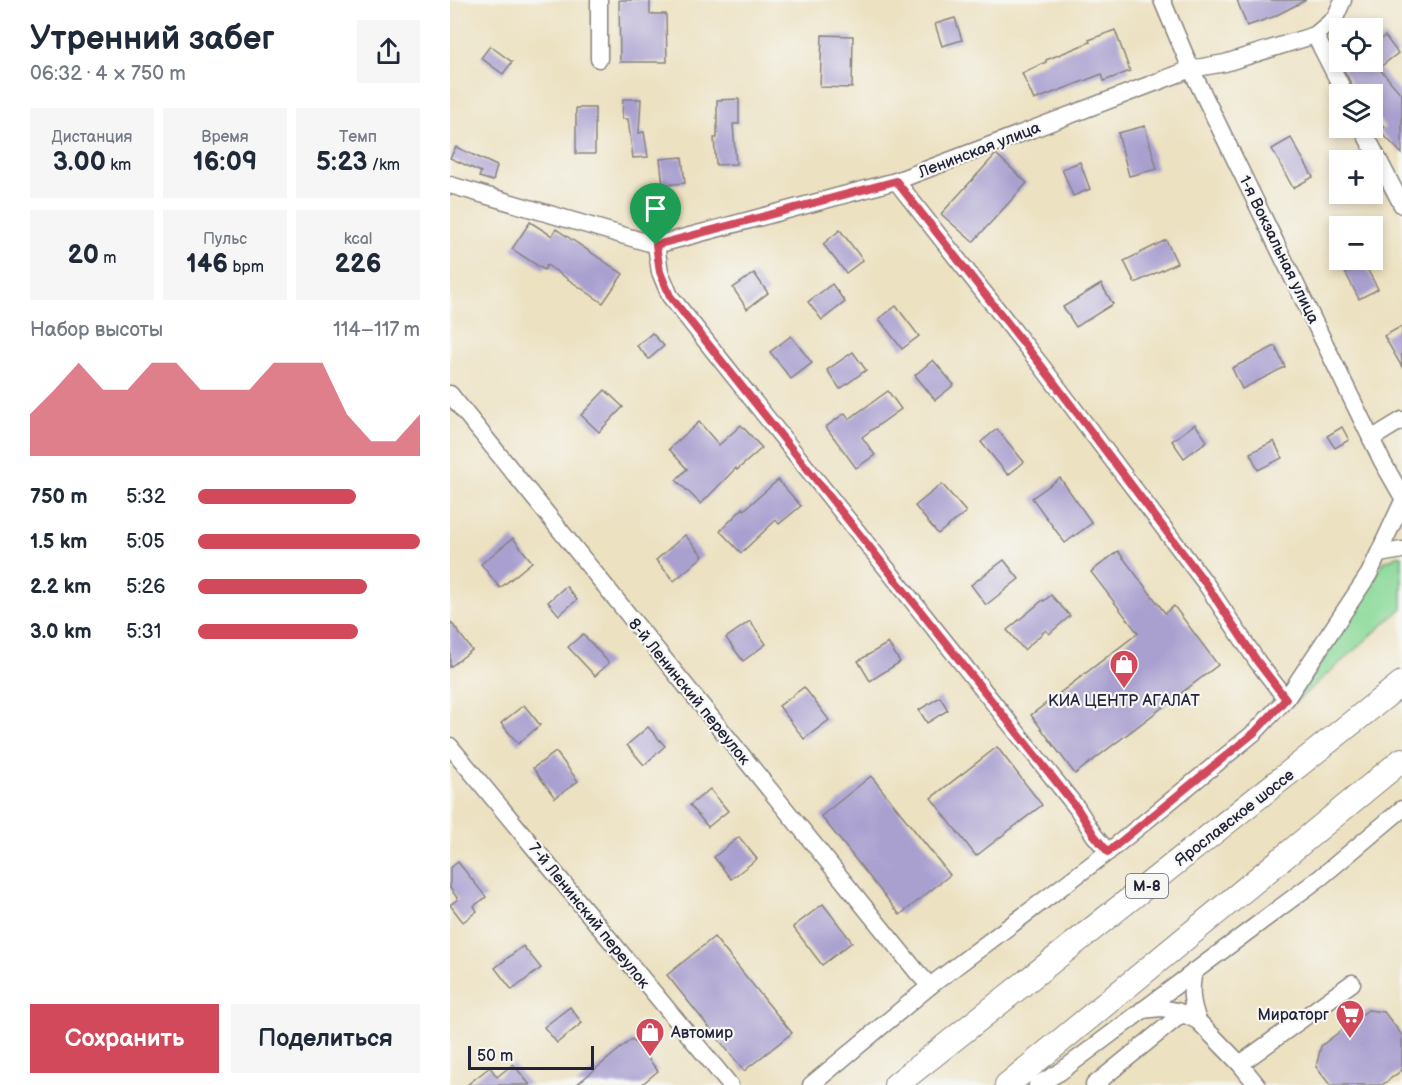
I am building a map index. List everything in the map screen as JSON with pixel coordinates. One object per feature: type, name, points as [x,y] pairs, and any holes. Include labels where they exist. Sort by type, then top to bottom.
[{"type":"highway","name":"Ярославское шоссе","points":[[896,1085],[1401,684]]},
{"type":"highway","points":[[1007,1085],[1402,760]]},
{"type":"street","points":[[599,0],[599,59]]},
{"type":"street","name":"1-я Вокзальная улица","points":[[1162,0],[1191,69],[1371,439],[1402,496]]},
{"type":"street","points":[[1340,84],[1315,35],[1335,18],[1343,0]]},
{"type":"street","name":"Ленинская улица","points":[[656,245],[896,181],[1191,69],[1225,63],[1315,35]]},
{"type":"street","points":[[1367,138],[1402,205]]},
{"type":"street","points":[[896,181],[1040,364],[1200,575],[1257,661],[1286,699]]},
{"type":"street","points":[[450,185],[656,245],[660,272],[670,296],[1077,808],[1108,852]]},
{"type":"street","name":"8-й Ленинский переулок","points":[[450,394],[930,986]]},
{"type":"street","points":[[1371,439],[1402,420]]},
{"type":"street","points":[[811,1085],[930,986],[1108,852],[1255,732],[1286,699],[1369,574],[1402,503]]},
{"type":"street","points":[[1379,554],[1402,550]]},
{"type":"street","name":"7-й Ленинский переулок","points":[[450,746],[730,1085]]},
{"type":"street","points":[[1037,1085],[1060,1072],[1321,877],[1402,809]]},
{"type":"street","points":[[1194,971],[1191,987],[1192,1004],[1198,1021]]},
{"type":"street","points":[[1240,1064],[1352,983]]},
{"type":"street","points":[[1142,1010],[1161,1008],[1177,1011],[1198,1021],[1257,1085]]},
{"type":"street","points":[[1094,1085],[1183,1013]]},
{"type":"green space","points":[[1402,556],[1402,608],[1291,706],[1330,650],[1384,562]]},
{"type":"building","points":[[619,0],[650,0],[650,14],[666,14],[667,62],[620,62]]},
{"type":"building","points":[[1237,0],[1306,0],[1273,17],[1247,26]]},
{"type":"building","points":[[955,18],[962,40],[942,46],[935,24]]},
{"type":"building","points":[[1115,30],[1130,71],[1104,81],[1102,74],[1034,100],[1022,73],[1046,60],[1090,42],[1089,40]]},
{"type":"building","points":[[822,35],[853,36],[852,88],[820,87]]},
{"type":"building","points":[[1385,36],[1398,53],[1383,65],[1383,38]]},
{"type":"building","points":[[490,46],[512,62],[503,74],[481,58]]},
{"type":"building","points":[[1345,72],[1382,72],[1402,95],[1402,154],[1383,134],[1385,127],[1383,125],[1383,84],[1351,84]]},
{"type":"building","points":[[623,99],[641,99],[639,133],[644,132],[648,157],[633,158],[628,119],[622,119]]},
{"type":"building","points":[[739,99],[739,124],[733,124],[736,164],[716,165],[714,138],[717,138],[717,100]]},
{"type":"building","points":[[576,108],[595,108],[595,154],[576,154]]},
{"type":"building","points":[[1145,126],[1157,169],[1129,176],[1118,133]]},
{"type":"building","points":[[1291,138],[1313,177],[1293,188],[1272,149]]},
{"type":"building","points":[[456,147],[497,166],[493,181],[479,177],[481,172],[450,158]]},
{"type":"building","points":[[996,154],[1027,183],[973,242],[941,214]]},
{"type":"building","points":[[682,157],[685,183],[663,185],[660,159]]},
{"type":"building","points":[[1080,162],[1090,189],[1073,196],[1062,169]]},
{"type":"building","points":[[530,222],[552,236],[556,229],[623,274],[603,303],[547,265],[544,270],[512,249]]},
{"type":"building","points":[[840,230],[863,260],[846,273],[823,244]]},
{"type":"building","points":[[1166,240],[1177,263],[1135,283],[1124,261]]},
{"type":"building","points":[[1344,270],[1368,270],[1378,289],[1359,299]]},
{"type":"building","points":[[754,273],[768,293],[747,309],[733,288]]},
{"type":"building","points":[[832,284],[845,302],[822,320],[808,302]]},
{"type":"building","points":[[1101,284],[1113,304],[1076,327],[1063,307]]},
{"type":"building","points":[[896,306],[919,336],[902,349],[879,319]]},
{"type":"building","points":[[1402,326],[1402,367],[1384,336]]},
{"type":"building","points":[[652,333],[664,346],[649,359],[637,346]]},
{"type":"building","points":[[791,336],[812,363],[791,379],[770,352]]},
{"type":"building","points":[[1275,346],[1285,367],[1242,389],[1232,368]]},
{"type":"building","points":[[853,352],[866,370],[840,389],[827,370]]},
{"type":"building","points":[[933,360],[954,385],[935,400],[915,375]]},
{"type":"building","points":[[605,390],[623,407],[599,432],[581,415]]},
{"type":"building","points":[[888,391],[901,409],[862,437],[875,455],[856,468],[826,427],[845,413],[849,419]]},
{"type":"building","points":[[699,422],[719,445],[741,425],[762,448],[737,470],[736,468],[701,504],[676,480],[687,469],[669,449]]},
{"type":"building","points":[[1195,424],[1207,441],[1184,458],[1172,441]]},
{"type":"building","points":[[1342,427],[1349,440],[1335,448],[1327,436]]},
{"type":"building","points":[[997,429],[1024,462],[1008,475],[981,442]]},
{"type":"building","points":[[1274,441],[1282,458],[1258,470],[1250,453]]},
{"type":"building","points":[[1060,478],[1092,523],[1065,543],[1032,498]]},
{"type":"building","points":[[778,480],[801,506],[779,524],[776,520],[741,553],[720,531],[743,508],[744,510]]},
{"type":"building","points":[[942,484],[966,512],[938,534],[915,506]]},
{"type":"building","points":[[685,535],[703,556],[674,581],[656,560]]},
{"type":"building","points":[[513,538],[532,562],[500,588],[481,564]]},
{"type":"building","name":"КИА ЦЕНТР АГАЛАТ","points":[[1118,551],[1165,613],[1174,606],[1218,665],[1075,774],[1031,715],[1138,633],[1091,572]]},
{"type":"building","points":[[1004,560],[1019,579],[986,605],[971,585]]},
{"type":"building","points":[[566,586],[577,600],[559,615],[548,602]]},
{"type":"building","points":[[1051,595],[1070,616],[1049,634],[1046,630],[1024,650],[1007,630]]},
{"type":"building","points":[[450,621],[472,650],[450,667]]},
{"type":"building","points":[[750,621],[766,644],[743,661],[726,638]]},
{"type":"building","points":[[583,634],[609,663],[595,676],[568,647]]},
{"type":"building","points":[[888,643],[900,662],[870,681],[858,661]]},
{"type":"building","points":[[804,687],[829,720],[804,739],[779,706]]},
{"type":"building","points":[[940,697],[948,710],[927,723],[919,710]]},
{"type":"building","points":[[524,705],[540,725],[518,744],[501,723]]},
{"type":"building","points":[[648,727],[665,746],[644,765],[627,745]]},
{"type":"building","points":[[997,747],[1042,805],[976,856],[931,798]]},
{"type":"building","points":[[556,752],[578,781],[555,798],[533,768]]},
{"type":"building","points":[[871,776],[950,875],[900,915],[821,816]]},
{"type":"building","points":[[710,789],[728,811],[708,827],[690,805]]},
{"type":"building","points":[[739,837],[757,859],[731,879],[714,857]]},
{"type":"building","points":[[458,862],[486,897],[474,906],[477,911],[463,922],[450,905],[458,899],[450,888],[450,868]]},
{"type":"building","points":[[823,904],[852,942],[822,965],[793,927]]},
{"type":"building","points":[[714,937],[792,1033],[744,1071],[667,975]]},
{"type":"building","points":[[523,946],[541,968],[512,990],[495,968]]},
{"type":"building","points":[[570,1007],[582,1023],[557,1043],[544,1027]]},
{"type":"building","points":[[1368,1010],[1384,1012],[1402,1035],[1402,1070],[1382,1085],[1330,1085],[1316,1067],[1321,1046]]},
{"type":"building","points":[[632,1039],[658,1071],[641,1085],[576,1085]]},
{"type":"building","points":[[513,1064],[530,1085],[467,1085],[490,1067],[497,1077]]},
{"type":"place","name":"КИА ЦЕНТР АГАЛАТ","points":[[1124,690]]},
{"type":"place","name":"Мираторг","points":[[1350,1040]]},
{"type":"place","name":"Автомир","points":[[650,1058]]},
{"type":"route","points":[[896,181],[1040,364],[1206,584],[1257,661],[1286,699],[1255,732],[1108,852],[1077,808],[670,296],[660,272],[656,245],[896,181]]}]
